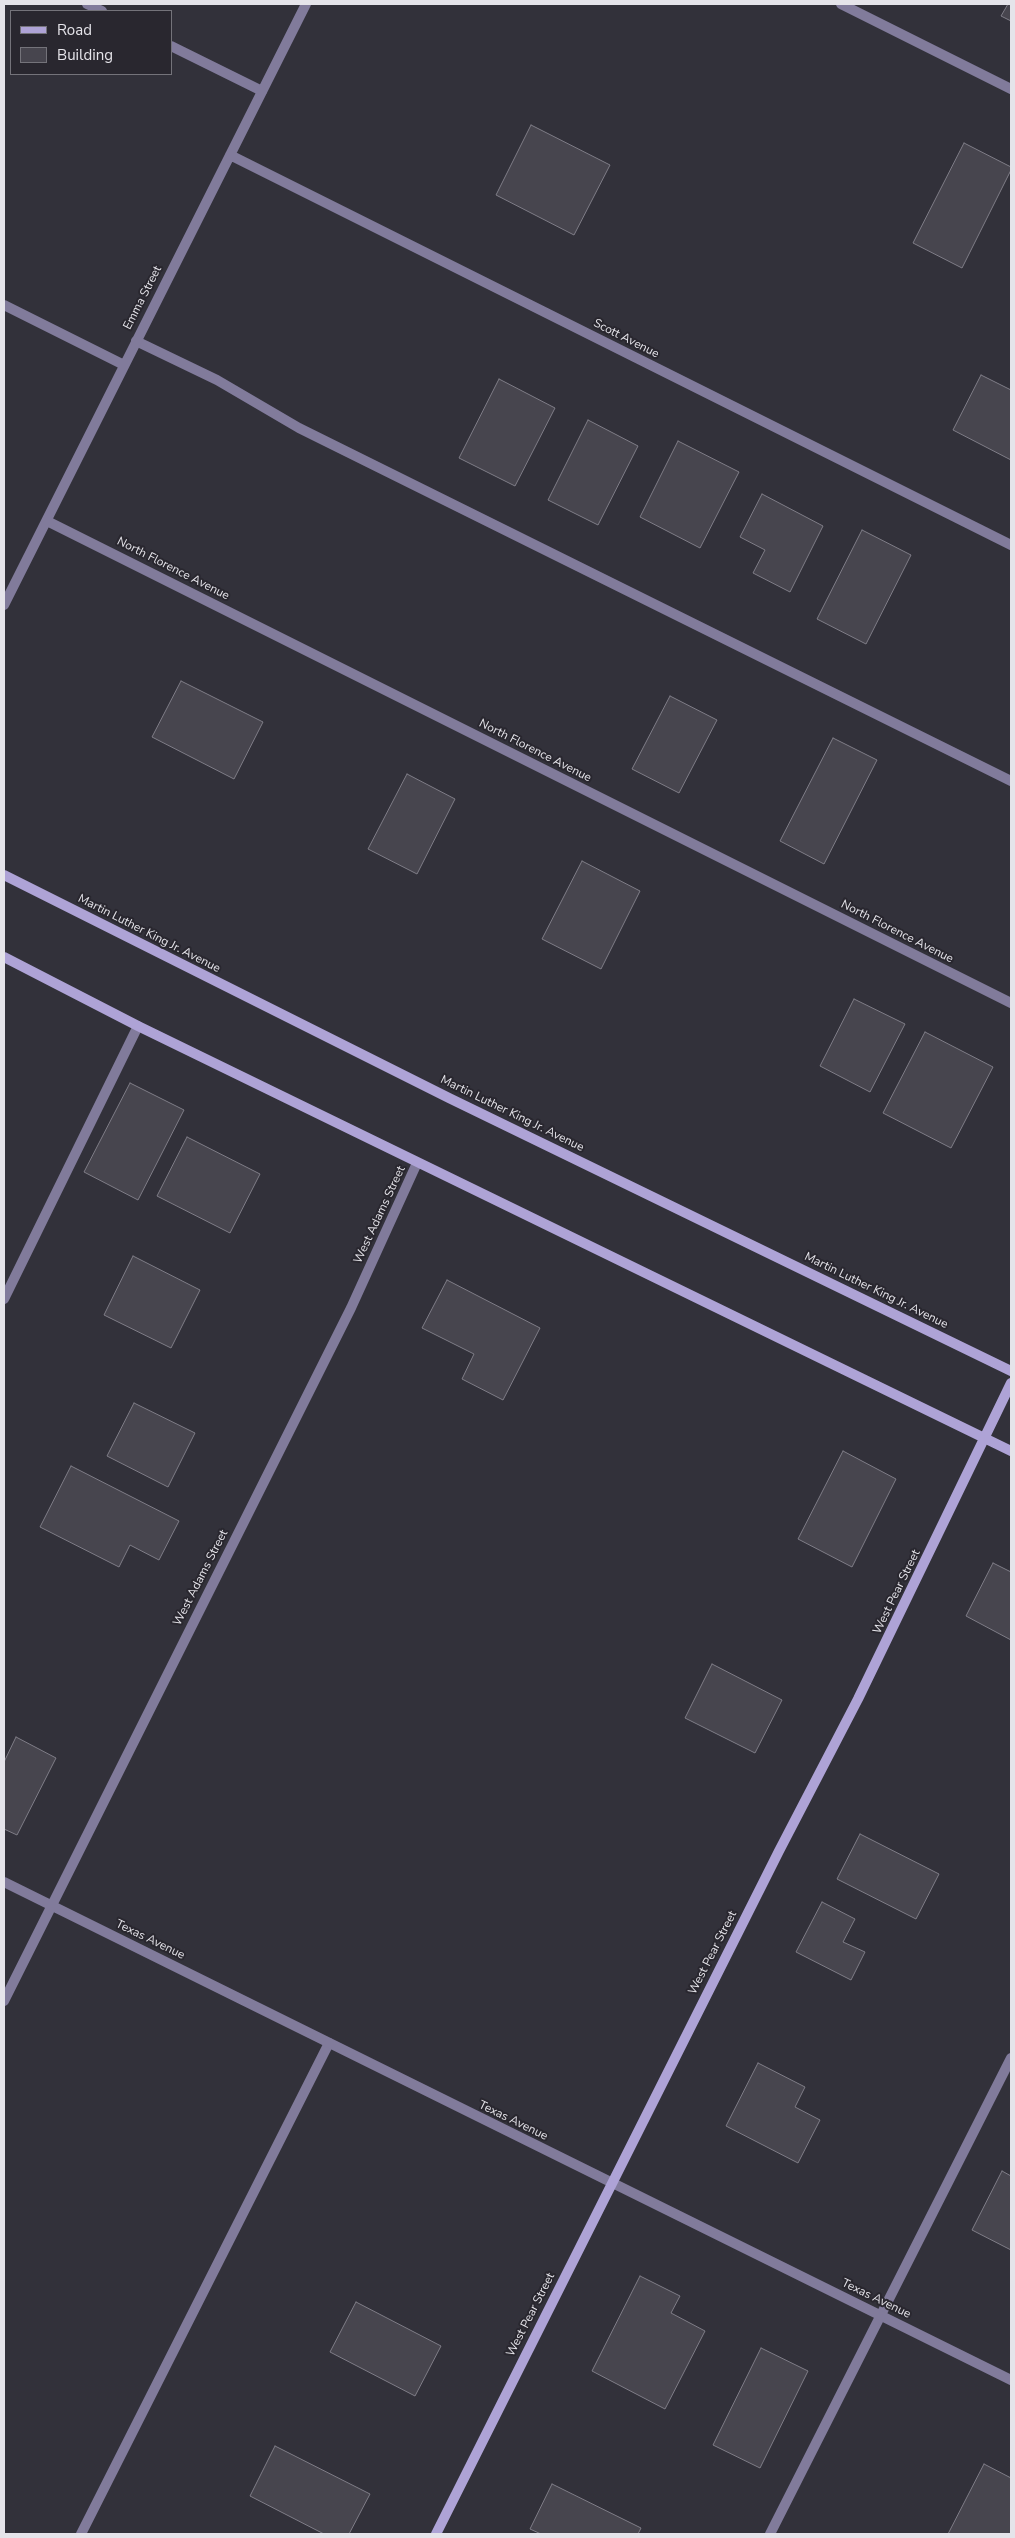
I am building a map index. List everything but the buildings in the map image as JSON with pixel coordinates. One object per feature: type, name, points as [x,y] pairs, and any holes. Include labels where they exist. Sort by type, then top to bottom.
[{"type":"main road","name":"Martin Luther King Jr. Avenue","points":[[4,875],[449,1098],[1011,1371]]},
{"type":"main road","points":[[4,957],[138,1026],[417,1163],[1011,1451]]},
{"type":"main road","name":"West Pear Street","points":[[436,2534],[778,1850],[858,1699],[1011,1383]]},
{"type":"street","points":[[87,4],[100,10]]},
{"type":"street","name":"Emma Street","points":[[4,605],[306,4]]},
{"type":"street","points":[[841,4],[1011,89]]},
{"type":"street","points":[[172,46],[262,91]]},
{"type":"street","name":"Scott Avenue","points":[[230,156],[1011,546]]},
{"type":"street","points":[[4,305],[124,365]]},
{"type":"street","points":[[136,341],[217,380],[299,428],[1011,781]]},
{"type":"street","name":"North Florence Avenue","points":[[47,521],[1011,1003]]},
{"type":"street","points":[[4,1299],[138,1026]]},
{"type":"street","name":"West Adams Street","points":[[4,2001],[351,1308],[417,1163]]},
{"type":"street","name":"Texas Avenue","points":[[4,1882],[611,2184],[676,2213],[1011,2380]]},
{"type":"street","points":[[81,2534],[329,2043]]},
{"type":"street","points":[[770,2534],[1011,2058]]}]
